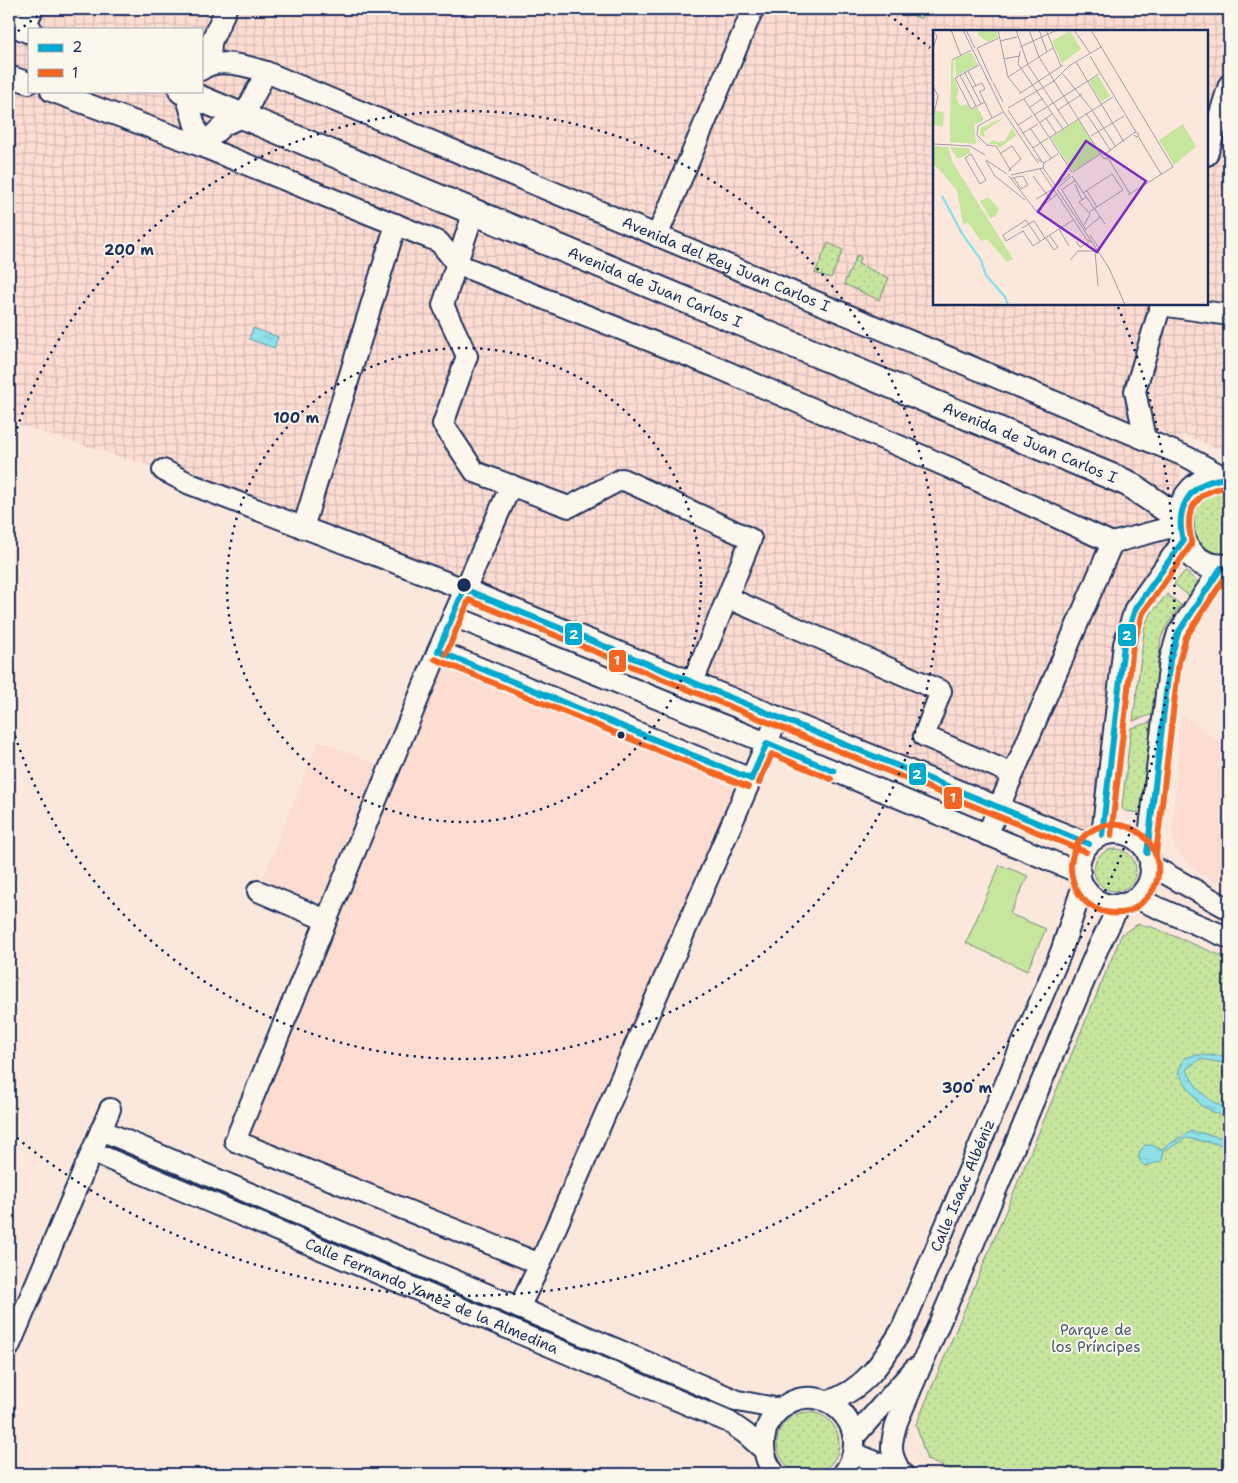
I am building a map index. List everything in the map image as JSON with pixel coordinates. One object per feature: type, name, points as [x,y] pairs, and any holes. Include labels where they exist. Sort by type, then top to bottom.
[{"type":"main road","name":"Avenida de Juan Carlos I","points":[[184,92],[1127,483],[1186,513],[1189,551],[1198,560],[1209,565],[1225,567]]},
{"type":"main road","points":[[1186,513],[1209,480],[1228,478]]},
{"type":"street","points":[[206,67],[211,42],[226,9]]},
{"type":"street","points":[[657,236],[753,9]]},
{"type":"street","name":"Avenida del Rey Juan Carlos I","points":[[206,67],[250,68],[266,72],[1145,439],[1187,457],[1228,478]]},
{"type":"street","points":[[202,146],[224,126],[244,116],[266,72]]},
{"type":"street","points":[[1208,152],[1229,85]]},
{"type":"street","points":[[54,92],[202,146],[439,242],[457,264],[716,367],[948,468],[1112,543]]},
{"type":"street","points":[[184,92],[202,146]]},
{"type":"street","points":[[474,211],[443,305],[467,356],[443,424],[475,472],[569,507],[622,479],[752,539],[693,682]]},
{"type":"street","points":[[303,528],[396,224]]},
{"type":"street","points":[[1145,439],[1134,391],[1161,305]]},
{"type":"street","points":[[1167,305],[1229,315]]},
{"type":"street","points":[[1096,840],[1124,644],[1135,609],[1186,513],[1187,457]]},
{"type":"street","points":[[163,470],[190,484],[464,589],[1000,807],[1096,840]]},
{"type":"street","points":[[510,485],[438,650],[235,1142],[540,1264]]},
{"type":"street","points":[[987,835],[1112,543],[1186,513]]},
{"type":"street","points":[[903,1474],[893,1460],[891,1445],[897,1422],[1097,950],[1127,901],[1147,883],[1170,660],[1178,633],[1225,567]]},
{"type":"street","points":[[728,598],[941,691],[924,736],[1013,774]]},
{"type":"street","points":[[453,616],[767,743],[987,835],[1081,879]]},
{"type":"street","points":[[438,650],[751,779]]},
{"type":"street","points":[[519,1308],[540,1264],[778,717]]},
{"type":"street","points":[[1229,909],[1149,859],[1139,842],[1128,836],[1115,833],[1096,840],[1081,857],[1081,879],[1090,894],[1099,900],[1109,904],[1127,901],[1229,938]]},
{"type":"street","name":"Calle Isaac Albéniz","points":[[826,1402],[850,1392],[862,1382],[882,1362],[902,1329],[1061,952],[1081,879]]},
{"type":"street","points":[[258,891],[326,920]]},
{"type":"street","points":[[9,1347],[110,1109]]},
{"type":"street","name":"Calle Fernando Yanez de la Almedina","points":[[101,1130],[738,1401],[780,1409]]},
{"type":"street","name":"Calle Fernando Yanez de la Almedina","points":[[92,1152],[729,1422],[764,1450]]},
{"type":"street","points":[[854,1445],[924,1358]]},
{"type":"street","points":[[775,1474],[767,1462],[764,1450],[767,1428],[772,1418],[780,1409],[802,1399],[826,1402],[836,1407],[845,1415],[851,1426],[854,1445],[851,1463],[843,1474]]},
{"type":"street","points":[[854,1445],[903,1474]]},
{"type":"shaded area","points":[[9,9],[1229,9],[1229,453],[1182,434],[1179,525],[1139,602],[1096,838],[163,470],[9,422]]},
{"type":"shaded area","points":[[438,651],[751,779],[720,850],[544,1284],[235,1141],[326,921],[258,891],[319,740],[388,770]]},
{"type":"shaded area","points":[[1181,714],[1229,749],[1229,886],[1199,873],[1186,862],[1175,848],[1172,829]]},
{"type":"green space","points":[[899,9],[924,9],[921,19]]},
{"type":"green space","points":[[828,243],[843,250],[831,278],[815,273]]},
{"type":"green space","points":[[857,255],[861,257],[858,264],[889,278],[879,300],[844,284]]},
{"type":"green space","points":[[1229,489],[1229,556],[1212,555],[1194,541],[1191,509],[1206,492]]},
{"type":"green space","points":[[1185,571],[1199,583],[1189,596],[1174,584]]},
{"type":"green space","points":[[1167,594],[1181,605],[1167,625],[1161,638],[1153,714],[1133,721],[1145,625],[1150,615]]},
{"type":"green space","points":[[1151,722],[1141,813],[1125,811],[1122,808],[1131,728]]},
{"type":"green space","points":[[1115,849],[1130,855],[1136,870],[1130,885],[1115,891],[1100,885],[1094,870],[1100,855]]},
{"type":"green space","points":[[1000,865],[1028,876],[1010,914],[1046,929],[1027,971],[966,943]]},
{"type":"green space","name":"Parque de los Príncipes","points":[[1138,924],[1152,927],[1229,959],[1229,1474],[962,1474],[927,1460],[916,1425],[1122,934]]},
{"type":"green space","points":[[808,1412],[825,1417],[830,1421],[834,1426],[839,1443],[834,1460],[830,1465],[825,1469],[808,1474],[791,1469],[786,1465],[782,1460],[777,1443],[782,1426],[786,1421],[791,1417]]},
{"type":"water","points":[[253,328],[278,337],[274,348],[249,339]]},
{"type":"water","points":[[1197,1055],[1229,1056],[1229,1064],[1201,1059],[1186,1069],[1203,1094],[1229,1110],[1229,1120],[1200,1105],[1178,1073],[1184,1058]]},
{"type":"water","points":[[1191,1131],[1229,1139],[1229,1146],[1186,1138],[1166,1150],[1163,1148]]},
{"type":"water","points":[[1145,1145],[1152,1145],[1164,1151],[1162,1161],[1145,1166],[1142,1164],[1139,1156]]},
{"type":"transit line","name":"2","points":[[1102,835],[1124,644],[1135,609],[1183,541],[1181,516],[1189,497],[1196,489],[1205,484],[1229,478]]},
{"type":"transit line","name":"1","points":[[1111,836],[1133,646],[1143,613],[1191,545],[1190,517],[1195,503],[1206,493],[1229,487]]},
{"type":"transit line","name":"2","points":[[1147,853],[1170,660],[1178,633],[1221,568],[1229,567]]},
{"type":"transit line","name":"1","points":[[1156,854],[1179,662],[1186,637],[1226,576],[1229,576]]},
{"type":"transit line","name":"2","points":[[438,651],[464,589],[1089,844]]},
{"type":"transit line","name":"1","points":[[446,654],[469,600],[1086,852]]},
{"type":"transit line","name":"2","points":[[438,651],[751,779]]},
{"type":"transit line","name":"1","points":[[435,659],[748,787]]},
{"type":"transit line","name":"2","points":[[751,779],[767,743],[834,771]]},
{"type":"transit line","name":"1","points":[[759,783],[772,754],[831,779]]},
{"type":"transit line","name":"1","points":[[1135,908],[1122,913],[1101,911],[1088,904],[1080,895],[1072,878],[1071,863],[1076,846],[1087,834],[1100,827],[1114,825],[1129,827],[1142,835],[1153,848],[1158,865],[1158,878],[1150,894],[1136,907]]}]
